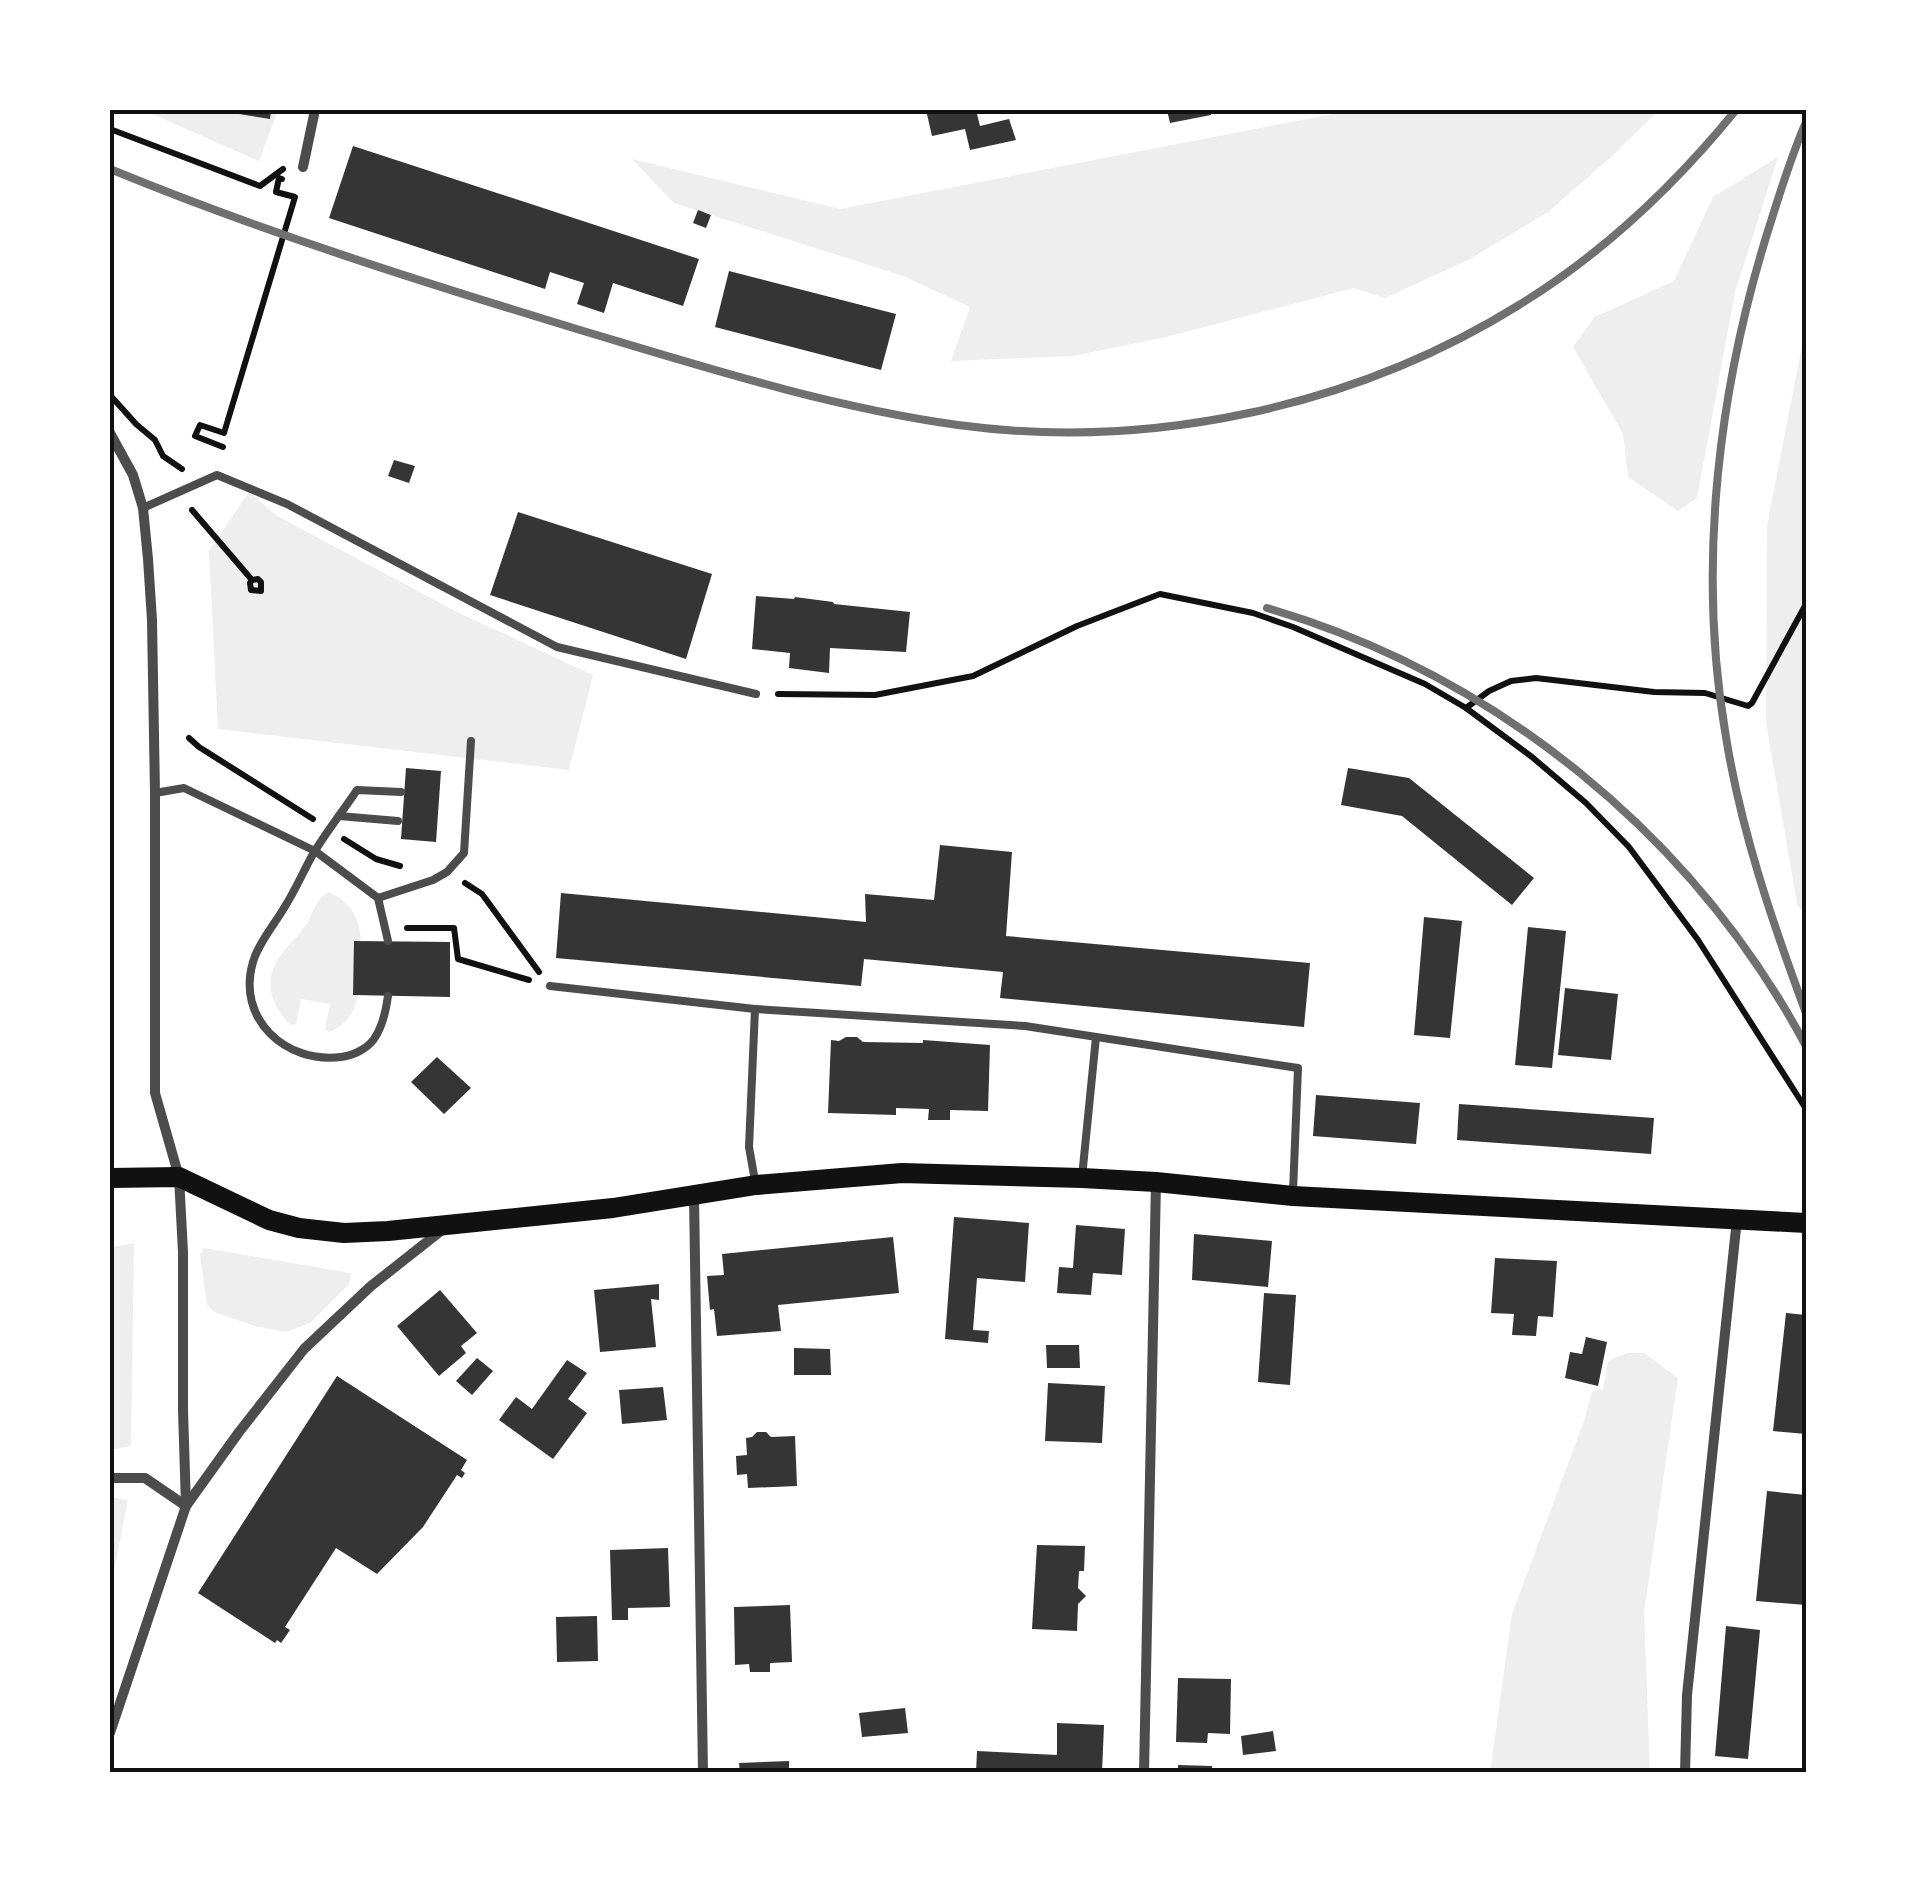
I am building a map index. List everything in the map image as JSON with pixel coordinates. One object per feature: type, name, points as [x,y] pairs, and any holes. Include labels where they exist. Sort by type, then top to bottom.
[{"type":"main road","points":[[110,1178],[179,1177],[270,1220],[299,1228],[357,1233],[613,1208],[756,1185],[902,1173],[1156,1182],[1293,1196],[1806,1223]]},
{"type":"street","points":[[304,164],[315,110]]},
{"type":"street","points":[[110,433],[133,475],[143,508],[152,620],[155,1093],[179,1177],[184,1252],[186,1506]]},
{"type":"street","points":[[1144,1773],[1156,1182]]},
{"type":"street","points":[[694,1195],[703,1773]]},
{"type":"street","points":[[1686,1773],[1688,1694],[1738,1218]]},
{"type":"street","points":[[110,1733],[186,1506],[304,1349],[371,1286],[450,1223]]},
{"type":"street","points":[[110,1478],[145,1478],[186,1506]]},
{"type":"lane","points":[[143,508],[217,475],[287,504],[556,647],[756,694]]},
{"type":"lane","points":[[378,898],[411,889],[447,872],[464,853],[471,741]]},
{"type":"lane","points":[[154,793],[184,788],[315,851],[378,898],[388,942]]},
{"type":"lane","points":[[388,996],[384,1021],[372,1042],[350,1056],[330,1058],[286,1048],[257,1015],[250,992],[253,961],[315,851],[357,790],[401,792]]},
{"type":"lane","points":[[339,816],[398,821]]},
{"type":"lane","points":[[550,986],[755,1009],[1025,1026],[1298,1068],[1293,1196]]},
{"type":"lane","points":[[755,1009],[749,1146],[756,1185]]},
{"type":"lane","points":[[1082,1178],[1096,1037]]},
{"type":"path","points":[[110,129],[260,186],[289,164],[304,164]]},
{"type":"path","points":[[223,448],[195,436],[200,425],[224,433],[295,197],[276,192],[279,178]]},
{"type":"path","points":[[110,395],[155,440],[162,456],[185,471],[217,475]]},
{"type":"path","points":[[178,494],[252,580]]},
{"type":"path","points":[[756,694],[875,695],[973,676],[1077,626],[1160,594],[1293,627],[1424,684],[1466,708],[1586,803],[1629,847],[1698,940],[1806,1109]]},
{"type":"path","points":[[1466,708],[1511,681],[1536,678],[1654,692],[1706,693],[1748,706],[1806,604]]},
{"type":"path","points":[[447,872],[482,894],[550,986]]},
{"type":"path","points":[[386,928],[454,928],[458,959],[550,986]]},
{"type":"shaded area","points":[[143,110],[278,110],[259,161]]},
{"type":"shaded area","points":[[1343,110],[1659,110],[1548,212],[1468,260],[1385,298],[1354,288],[1166,337],[1073,356],[951,361],[970,307],[903,276],[674,203],[632,159],[840,209]]},
{"type":"shaded area","points":[[1778,157],[1735,292],[1697,498],[1678,511],[1628,477],[1623,434],[1573,347],[1595,317],[1674,281],[1713,197]]},
{"type":"shaded area","points":[[1806,325],[1806,917],[1797,904],[1766,722],[1767,526]]},
{"type":"shaded area","points":[[249,492],[277,516],[459,613],[593,675],[569,770],[218,729],[209,551]]},
{"type":"shaded area","points":[[329,892],[352,910],[361,938],[360,980],[353,1011],[340,1027],[329,1032],[325,1029],[330,1004],[301,999],[296,1024],[290,1025],[275,1003],[270,987],[277,961]]},
{"type":"shaded area","points":[[134,1243],[131,1446],[110,1450],[110,1245]]},
{"type":"shaded area","points":[[204,1248],[351,1273],[349,1284],[310,1323],[286,1332],[255,1326],[214,1312],[207,1305],[200,1255]]},
{"type":"shaded area","points":[[1627,1353],[1644,1353],[1678,1378],[1644,1612],[1650,1773],[1490,1773],[1512,1614],[1592,1391],[1603,1389],[1608,1361]]},
{"type":"shaded area","points":[[110,1497],[128,1500],[110,1591]]},
{"type":"building","points":[[271,110],[270,119],[233,113]]},
{"type":"building","points":[[926,110],[976,110],[980,126],[1009,119],[1016,140],[970,150],[965,129],[932,136]]},
{"type":"building","points":[[1167,110],[1210,110],[1211,115],[1170,123]]},
{"type":"building","points":[[353,146],[699,259],[683,306],[613,283],[604,313],[577,304],[584,283],[550,272],[545,289],[329,218]]},
{"type":"building","points":[[698,210],[711,215],[706,228],[693,223]]},
{"type":"building","points":[[729,271],[896,314],[881,370],[715,327]]},
{"type":"building","points":[[394,460],[415,466],[409,483],[388,476]]},
{"type":"building","points":[[518,512],[712,574],[686,659],[490,595]]},
{"type":"building","points":[[756,596],[795,597],[910,612],[906,652],[830,648],[829,673],[789,668],[790,653],[752,649]]},
{"type":"building","points":[[406,768],[441,771],[436,842],[401,839]]},
{"type":"building","points":[[1348,768],[1409,778],[1534,878],[1512,905],[1402,816],[1341,805]]},
{"type":"building","points":[[940,845],[1012,852],[1006,936],[1310,963],[1304,1027],[1000,998],[1003,972],[864,959],[861,986],[556,958],[561,893],[866,922],[865,894],[934,900]]},
{"type":"building","points":[[1424,917],[1462,921],[1450,1038],[1414,1035]]},
{"type":"building","points":[[1528,927],[1566,931],[1552,1068],[1515,1065]]},
{"type":"building","points":[[354,941],[450,942],[450,997],[353,995]]},
{"type":"building","points":[[1565,988],[1618,994],[1611,1060],[1558,1055]]},
{"type":"building","points":[[857,1037],[863,1042],[923,1040],[990,1045],[988,1111],[950,1110],[950,1120],[928,1120],[929,1109],[896,1108],[896,1115],[828,1113],[831,1040]]},
{"type":"building","points":[[437,1057],[471,1088],[444,1114],[411,1082]]},
{"type":"building","points":[[1316,1095],[1420,1103],[1416,1144],[1313,1136]]},
{"type":"building","points":[[1459,1104],[1654,1118],[1651,1154],[1457,1140]]},
{"type":"building","points":[[954,1217],[1029,1223],[1025,1282],[977,1278],[973,1330],[989,1331],[988,1343],[945,1339]]},
{"type":"building","points":[[1076,1225],[1125,1229],[1122,1275],[1093,1273],[1091,1295],[1057,1293],[1059,1267],[1073,1268]]},
{"type":"building","points":[[1194,1234],[1272,1241],[1268,1287],[1192,1280]]},
{"type":"building","points":[[893,1237],[899,1293],[778,1305],[781,1331],[717,1336],[707,1276],[724,1275],[722,1254]]},
{"type":"building","points":[[1495,1258],[1557,1261],[1553,1317],[1538,1316],[1536,1336],[1512,1335],[1514,1314],[1491,1313]]},
{"type":"building","points":[[659,1284],[659,1300],[651,1299],[656,1347],[600,1352],[594,1290]]},
{"type":"building","points":[[440,1290],[477,1333],[461,1346],[466,1353],[439,1376],[397,1326]]},
{"type":"building","points":[[1264,1293],[1296,1295],[1290,1385],[1258,1382]]},
{"type":"building","points":[[1786,1313],[1806,1315],[1806,1434],[1773,1431]]},
{"type":"building","points":[[1586,1337],[1607,1342],[1598,1386],[1565,1378],[1570,1352],[1582,1354]]},
{"type":"building","points":[[1046,1345],[1079,1345],[1080,1368],[1047,1368]]},
{"type":"building","points":[[794,1348],[830,1349],[831,1375],[794,1375]]},
{"type":"building","points":[[477,1358],[493,1371],[472,1395],[456,1381]]},
{"type":"building","points":[[567,1360],[587,1373],[568,1399],[587,1413],[553,1459],[499,1420],[516,1397],[532,1409]]},
{"type":"building","points":[[337,1376],[467,1460],[461,1470],[465,1473],[462,1478],[457,1475],[423,1527],[377,1574],[336,1548],[285,1627],[290,1630],[281,1643],[275,1643],[198,1593]]},
{"type":"building","points":[[1048,1383],[1105,1386],[1102,1443],[1045,1441]]},
{"type":"building","points":[[663,1387],[667,1420],[622,1424],[619,1390]]},
{"type":"building","points":[[766,1432],[771,1437],[795,1436],[797,1486],[748,1488],[747,1474],[737,1475],[736,1456],[747,1455],[746,1438]]},
{"type":"building","points":[[1767,1491],[1806,1495],[1806,1605],[1756,1601]]},
{"type":"building","points":[[1037,1545],[1085,1546],[1084,1571],[1079,1571],[1078,1588],[1086,1596],[1078,1604],[1077,1631],[1032,1629]]},
{"type":"building","points":[[668,1548],[670,1607],[628,1608],[628,1620],[612,1620],[610,1550]]},
{"type":"building","points":[[790,1605],[792,1662],[770,1663],[770,1672],[750,1672],[749,1664],[735,1665],[734,1607]]},
{"type":"building","points":[[597,1616],[598,1661],[557,1662],[556,1617]]},
{"type":"building","points":[[1726,1626],[1760,1630],[1748,1759],[1715,1756]]},
{"type":"building","points":[[1178,1678],[1231,1679],[1230,1734],[1208,1733],[1207,1743],[1176,1742]]},
{"type":"building","points":[[905,1708],[908,1733],[862,1737],[859,1713]]},
{"type":"building","points":[[1057,1723],[1104,1725],[1102,1773],[976,1773],[977,1751],[1057,1755]]},
{"type":"building","points":[[1273,1731],[1276,1751],[1243,1755],[1241,1736]]},
{"type":"building","points":[[789,1761],[789,1773],[740,1773],[739,1763]]},
{"type":"building","points":[[1178,1765],[1212,1766],[1212,1773],[1178,1773]]},
{"type":"railway","points":[[110,169],[402,275],[767,385],[862,408],[958,425],[1104,432],[1249,413],[1320,395],[1456,341],[1550,285],[1608,241],[1688,165],[1736,110]]},
{"type":"railway","points":[[1806,122],[1773,215],[1739,342],[1726,407],[1713,540],[1717,672],[1726,737],[1749,842],[1806,1013]]},
{"type":"railway","points":[[1267,608],[1351,637],[1432,675],[1508,720],[1580,773],[1646,832],[1706,898],[1760,969],[1806,1046]]}]
